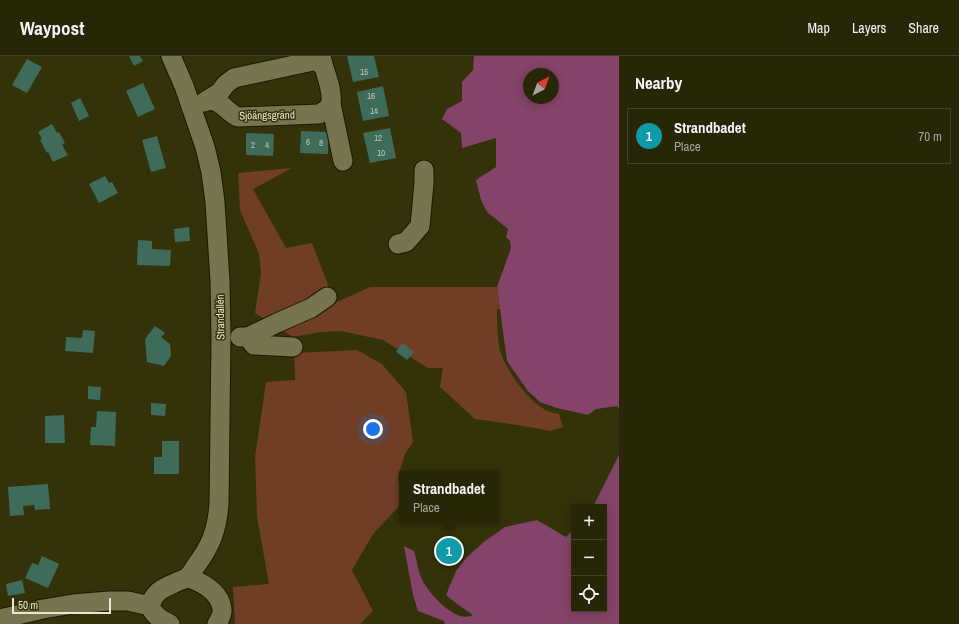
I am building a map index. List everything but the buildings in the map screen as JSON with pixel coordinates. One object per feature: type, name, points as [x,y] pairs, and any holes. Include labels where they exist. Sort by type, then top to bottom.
[{"type":"street","name":"Strandallén","points":[[150,606],[152,598],[156,593],[188,577],[202,559],[209,547],[218,519],[219,496],[221,337],[220,281],[215,202],[211,172],[197,103],[184,86],[171,56]]},
{"type":"street","points":[[197,103],[220,92],[226,84],[234,78],[313,61],[322,61],[332,96],[331,104],[343,161]]},
{"type":"street","name":"Sjöängsgränd","points":[[197,103],[213,101],[218,102],[233,115],[238,117],[319,114],[326,110],[331,104]]},
{"type":"street","points":[[398,244],[406,242],[420,226],[424,170]]},
{"type":"street","points":[[221,337],[248,337],[312,308],[326,297]]},
{"type":"street","points":[[248,337],[254,345],[293,347]]},
{"type":"street","points":[[188,577],[201,582],[211,590],[218,599],[222,609],[221,616],[217,624]]},
{"type":"street","points":[[0,619],[73,604],[128,601],[150,606],[153,613],[170,624]]},
{"type":"shaded area","points":[[474,56],[619,56],[619,409],[617,406],[596,409],[588,415],[557,408],[540,402],[528,391],[507,361],[497,287],[511,248],[510,241],[506,237],[508,229],[487,212],[481,200],[476,180],[496,167],[496,138],[462,148],[461,133],[442,119],[447,109],[462,101],[462,82],[473,70]]},
{"type":"shaded area","points":[[292,168],[253,189],[286,248],[312,243],[335,303],[370,287],[497,287],[500,309],[497,309],[497,323],[501,354],[521,388],[534,402],[547,411],[559,414],[563,427],[550,431],[475,419],[440,387],[443,368],[428,368],[383,340],[341,331],[321,332],[293,337],[255,313],[261,273],[259,254],[240,210],[238,173]]},
{"type":"shaded area","points":[[357,350],[382,364],[406,392],[413,442],[405,454],[399,471],[399,506],[373,534],[352,570],[373,611],[360,624],[235,624],[233,587],[269,584],[257,517],[255,457],[266,382],[295,380],[294,353]]},
{"type":"shaded area","points":[[619,455],[619,624],[445,624],[444,621],[418,611],[413,595],[404,546],[414,551],[421,578],[426,587],[437,600],[452,612],[466,617],[473,615],[446,595],[456,571],[467,557],[485,541],[505,527],[537,520],[566,537],[571,532],[571,612],[607,612],[607,504],[594,504]]},
{"type":"place","name":"Strandbadet","points":[[449,551]]}]
